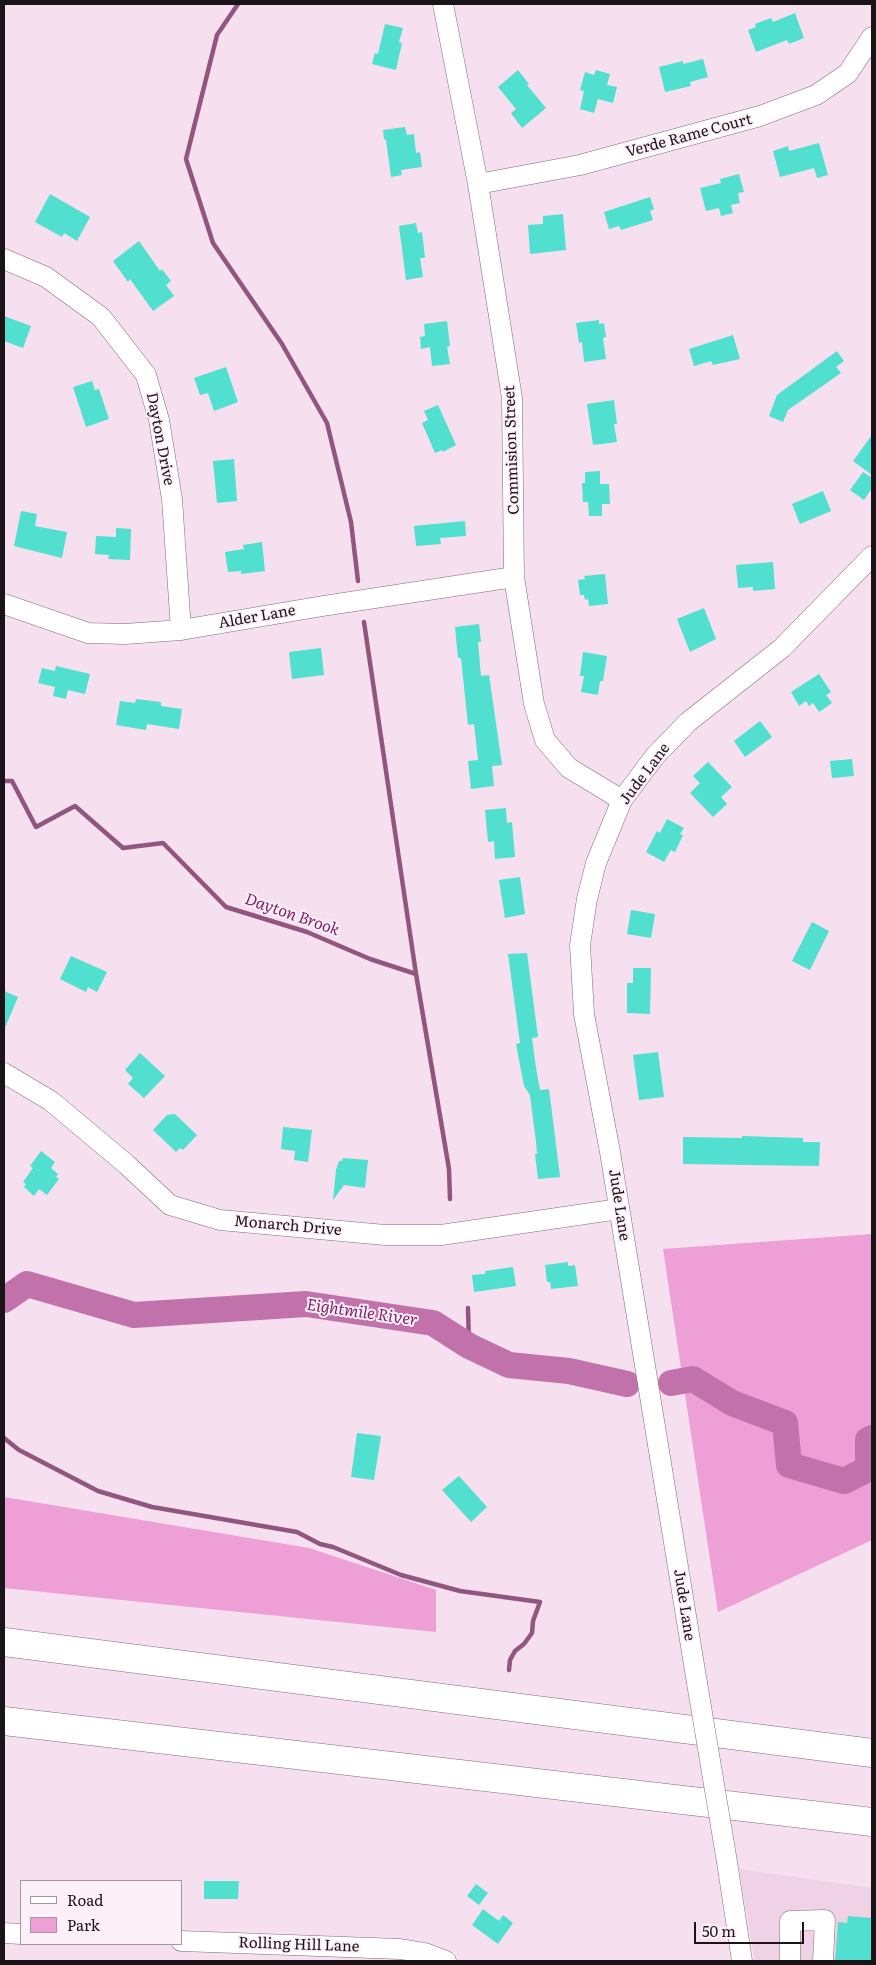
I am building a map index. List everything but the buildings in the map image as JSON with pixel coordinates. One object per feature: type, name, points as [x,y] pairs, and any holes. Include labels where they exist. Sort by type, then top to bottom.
[{"type":"highway","points":[[4,1642],[872,1752]]},
{"type":"highway","points":[[4,1721],[872,1822]]},
{"type":"street","name":"Commision Street","points":[[444,4],[478,184],[512,398],[514,577],[534,704],[545,740],[569,768],[622,800]]},
{"type":"street","name":"Verde Rame Court","points":[[478,184],[580,165],[760,116],[816,95],[844,76],[872,37]]},
{"type":"street","name":"Dayton Drive","points":[[4,259],[46,276],[101,317],[146,375],[159,420],[172,499],[181,630]]},
{"type":"street","name":"Jude Lane","points":[[742,1961],[620,1209],[584,1014],[580,945],[587,899],[596,863],[622,800],[655,756],[688,722],[782,648],[872,556]]},
{"type":"street","name":"Alder Lane","points":[[4,604],[88,633],[125,634],[181,630],[514,577]]},
{"type":"street","name":"Monarch Drive","points":[[4,1073],[51,1101],[126,1164],[170,1205],[220,1220],[385,1235],[441,1235],[620,1209]]},
{"type":"street","points":[[790,1961],[790,1920],[824,1920],[823,1961]]},
{"type":"street","points":[[4,1933],[20,1934]]},
{"type":"street","name":"Rolling Hill Lane","points":[[182,1941],[400,1949],[425,1953],[446,1961]]},
{"type":"shaded area","points":[[739,1869],[872,1888],[872,1961],[755,1961]]},
{"type":"green space","points":[[872,1234],[872,1540],[718,1612],[663,1249]]},
{"type":"green space","points":[[4,1497],[309,1548],[436,1590],[436,1632],[4,1588]]},
{"type":"waterway","points":[[238,4],[217,35],[186,159],[213,243],[282,344],[327,423],[351,522],[358,581]]},
{"type":"waterway","points":[[364,622],[416,974]]},
{"type":"waterway","name":"Dayton Brook","points":[[4,781],[12,781],[36,827],[75,806],[123,848],[163,843],[226,907],[307,932],[370,959],[416,974],[449,1169],[450,1199]]},
{"type":"waterway","name":"Eightmile River","points":[[4,1300],[27,1284],[134,1315],[306,1304],[433,1323],[469,1346],[509,1365],[569,1371],[627,1384]]},
{"type":"waterway","name":"Dayton Brook","points":[[468,1308],[469,1346]]},
{"type":"waterway","name":"Eightmile River","points":[[671,1383],[693,1379],[732,1403],[785,1423],[789,1465],[844,1481],[868,1469],[868,1440],[872,1438]]},
{"type":"waterway","points":[[4,1438],[19,1450],[98,1491],[152,1507],[297,1532],[320,1544],[333,1547],[401,1575],[460,1591],[540,1602],[533,1621],[532,1633],[524,1644],[515,1651],[510,1660],[509,1670]]}]
